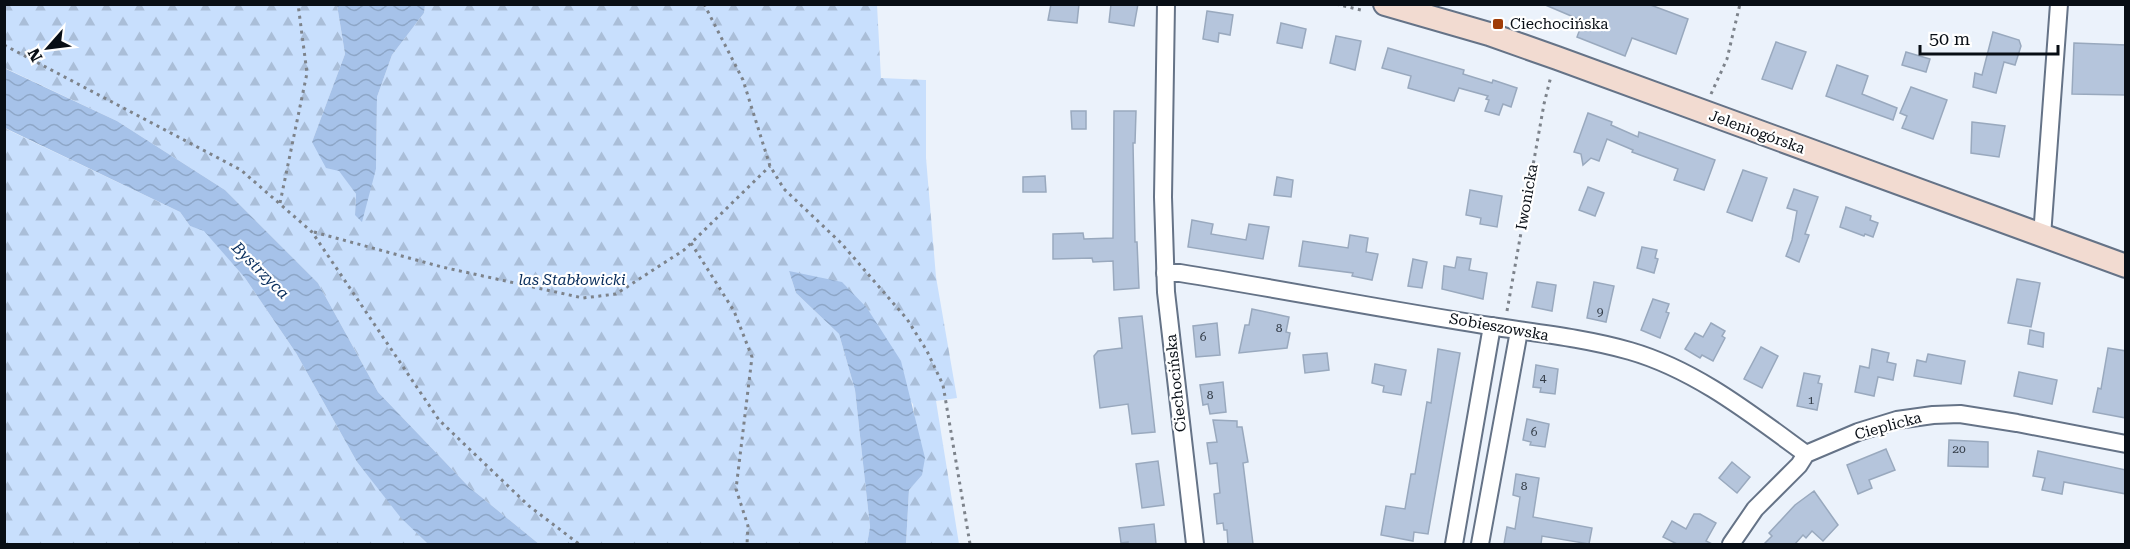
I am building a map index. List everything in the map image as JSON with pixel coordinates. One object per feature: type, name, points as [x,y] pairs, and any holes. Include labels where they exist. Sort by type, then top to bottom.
[{"type":"street","name":"Ciechocińska","points":[[1166,4],[1163,129],[1165,273],[1195,544]]},
{"type":"street","name":"Jeleniogórska","points":[[1385,4],[1489,34],[2126,266]]},
{"type":"street","points":[[2042,236],[2060,4]]},
{"type":"street","name":"Sobieszowska","points":[[1165,273],[1180,273],[1574,339],[1630,351],[1671,368],[1736,402],[1806,453]]},
{"type":"street","points":[[1454,544],[1505,328]]},
{"type":"street","points":[[1480,544],[1505,328]]},
{"type":"street","name":"Cieplicka","points":[[1731,544],[1755,509],[1798,465],[1806,453],[1858,432],[1897,420],[1960,414],[2126,444]]},
{"type":"path","points":[[280,203],[307,73],[298,4]]},
{"type":"path","points":[[704,4],[743,80],[770,166],[783,189],[842,243],[907,319],[927,351],[943,385],[970,544]]},
{"type":"path","points":[[1703,112],[1727,59],[1740,4]]},
{"type":"path","points":[[4,45],[241,170],[280,203],[312,232],[439,420],[529,506],[579,544]]},
{"type":"path","name":"Iwonicka","points":[[1505,328],[1552,71]]},
{"type":"path","points":[[312,232],[442,267],[583,298],[616,294],[684,250],[770,166]]},
{"type":"path","points":[[691,243],[734,311],[752,357],[736,489],[748,526],[747,544]]},
{"type":"green space","name":"las Stabłowicki","points":[[4,5],[337,5],[345,54],[312,142],[339,170],[356,194],[355,215],[376,169],[377,97],[392,55],[424,13],[425,5],[877,5],[881,78],[926,80],[926,158],[936,277],[957,398],[936,401],[959,544],[906,544],[909,490],[921,475],[913,404],[789,271],[796,293],[839,334],[855,390],[870,527],[867,544],[539,544],[469,487],[378,392],[318,283],[225,190],[117,121],[5,68]]},
{"type":"green space","points":[[4,128],[180,212],[190,226],[204,230],[245,278],[296,353],[357,462],[401,517],[428,544],[5,544]]},
{"type":"water","points":[[337,5],[425,5],[424,13],[392,55],[377,97],[376,169],[362,222],[355,215],[356,194],[339,171],[326,168],[312,142],[345,54]]},
{"type":"water","name":"Bystrzyca","points":[[4,68],[117,121],[225,190],[318,283],[378,392],[469,487],[539,544],[428,544],[401,518],[357,462],[296,353],[245,278],[204,231],[190,226],[180,212],[5,128]]},
{"type":"water","points":[[789,271],[842,282],[867,308],[901,361],[925,458],[922,475],[909,490],[906,544],[867,544],[870,527],[855,390],[839,334],[796,293]]},
{"type":"building","points":[[1051,4],[1079,4],[1077,23],[1048,20]]},
{"type":"building","points":[[1111,4],[1138,4],[1134,26],[1109,22]]},
{"type":"building","points":[[1543,4],[1648,4],[1688,19],[1676,54],[1632,38],[1625,56],[1577,37],[1583,21]]},
{"type":"building","points":[[1207,11],[1233,15],[1230,35],[1219,33],[1218,42],[1203,39]]},
{"type":"building","points":[[1281,23],[1306,29],[1302,48],[1277,43]]},
{"type":"building","points":[[1993,32],[2019,40],[2021,46],[2015,65],[2004,62],[1996,93],[1973,87],[1975,73],[1982,75]]},
{"type":"building","points":[[1336,36],[1361,41],[1355,70],[1330,63]]},
{"type":"building","points":[[1776,42],[1806,52],[1792,89],[1762,79]]},
{"type":"building","points":[[2074,43],[2126,45],[2126,95],[2072,94]]},
{"type":"building","points":[[1388,48],[1464,70],[1463,74],[1492,83],[1493,80],[1517,88],[1511,107],[1503,104],[1499,115],[1485,111],[1488,96],[1459,88],[1454,101],[1408,88],[1411,76],[1382,68]]},
{"type":"building","points":[[1906,52],[1930,59],[1926,72],[1902,65]]},
{"type":"building","points":[[1837,65],[1868,76],[1862,94],[1897,108],[1893,120],[1826,96]]},
{"type":"building","points":[[1911,87],[1947,100],[1933,139],[1902,128],[1907,116],[1900,113]]},
{"type":"building","points":[[1071,111],[1086,111],[1086,129],[1072,129]]},
{"type":"building","points":[[1114,111],[1136,111],[1135,143],[1133,143],[1135,242],[1137,242],[1139,288],[1114,290],[1113,261],[1093,262],[1092,258],[1053,259],[1053,234],[1083,233],[1084,239],[1113,238]]},
{"type":"building","points":[[1588,113],[1612,122],[1611,125],[1638,137],[1639,132],[1715,160],[1704,190],[1674,180],[1678,169],[1632,152],[1633,150],[1607,139],[1599,161],[1591,158],[1583,165],[1581,154],[1574,152]]},
{"type":"building","points":[[1972,122],[2005,126],[1999,157],[1971,153]]},
{"type":"building","points":[[1743,170],[1767,178],[1752,221],[1727,212]]},
{"type":"building","points":[[1045,176],[1046,192],[1023,192],[1023,177]]},
{"type":"building","points":[[1277,177],[1293,180],[1291,197],[1274,195]]},
{"type":"building","points":[[1588,187],[1604,193],[1595,216],[1579,210]]},
{"type":"building","points":[[1794,189],[1818,197],[1805,234],[1809,235],[1799,262],[1786,256],[1792,240],[1797,211],[1787,208]]},
{"type":"building","points":[[1470,190],[1502,196],[1497,227],[1480,224],[1481,218],[1466,215]]},
{"type":"building","points":[[1846,207],[1871,216],[1870,220],[1878,223],[1873,237],[1840,227]]},
{"type":"building","points":[[1192,220],[1213,224],[1211,234],[1246,240],[1249,224],[1269,227],[1263,259],[1188,247]]},
{"type":"building","points":[[1350,235],[1368,238],[1366,252],[1378,254],[1372,280],[1352,276],[1353,273],[1299,266],[1303,241],[1348,248]]},
{"type":"building","points":[[1642,247],[1657,250],[1655,258],[1658,259],[1654,273],[1637,268]]},
{"type":"building","points":[[1457,257],[1471,259],[1469,270],[1487,273],[1483,299],[1442,289],[1444,266],[1455,268]]},
{"type":"building","points":[[1413,259],[1427,262],[1422,288],[1408,286]]},
{"type":"building","points":[[2017,279],[2040,283],[2031,327],[2008,323]]},
{"type":"building","points":[[1537,282],[1556,285],[1552,311],[1532,307]]},
{"type":"building","points":[[1594,282],[1614,286],[1606,322],[1587,318]]},
{"type":"building","points":[[1653,299],[1669,304],[1666,312],[1669,313],[1660,338],[1641,330]]},
{"type":"building","points":[[1252,309],[1289,317],[1286,332],[1290,333],[1287,348],[1239,353],[1245,325],[1249,325]]},
{"type":"building","points":[[1142,316],[1155,432],[1132,434],[1128,404],[1100,408],[1094,356],[1098,351],[1122,348],[1119,318]]},
{"type":"building","points":[[1217,323],[1220,355],[1196,357],[1193,326]]},
{"type":"building","points":[[1711,323],[1725,331],[1722,336],[1725,338],[1713,361],[1702,355],[1700,358],[1685,349],[1695,333],[1703,337]]},
{"type":"building","points":[[2030,330],[2044,333],[2043,347],[2028,344]]},
{"type":"building","points":[[1761,347],[1778,356],[1762,388],[1744,379]]},
{"type":"building","points":[[2108,348],[2126,351],[2126,418],[2093,412],[2098,388],[2101,389]]},
{"type":"building","points":[[1438,349],[1460,353],[1428,534],[1414,532],[1413,541],[1381,535],[1386,506],[1405,509],[1411,474],[1415,474],[1427,402],[1431,403]]},
{"type":"building","points":[[1872,349],[1889,353],[1887,362],[1896,364],[1893,380],[1878,377],[1874,396],[1855,392],[1860,366],[1869,368]]},
{"type":"building","points":[[1327,353],[1329,370],[1305,373],[1303,355]]},
{"type":"building","points":[[1928,354],[1965,361],[1961,384],[1914,376],[1917,360],[1926,362]]},
{"type":"building","points":[[1375,364],[1406,370],[1401,395],[1383,392],[1384,386],[1372,383]]},
{"type":"building","points":[[1536,365],[1558,369],[1555,394],[1540,392],[1541,388],[1533,387]]},
{"type":"building","points":[[2019,372],[2057,380],[2052,404],[2014,396]]},
{"type":"building","points":[[1804,373],[1820,376],[1818,383],[1822,384],[1817,410],[1797,406]]},
{"type":"building","points":[[1223,382],[1226,412],[1210,414],[1208,404],[1203,405],[1200,385]]},
{"type":"building","points":[[1527,419],[1549,424],[1545,447],[1530,445],[1531,442],[1523,440]]},
{"type":"building","points":[[1213,420],[1237,421],[1237,427],[1242,427],[1248,462],[1243,463],[1253,544],[1228,544],[1227,530],[1224,530],[1223,523],[1217,524],[1214,494],[1220,493],[1217,463],[1210,464],[1207,443],[1217,442]]},
{"type":"building","points":[[1949,440],[1988,442],[1988,467],[1948,466]]},
{"type":"building","points":[[1886,449],[1895,470],[1869,480],[1872,488],[1858,494],[1847,465]]},
{"type":"building","points":[[2038,451],[2126,470],[2126,494],[2064,482],[2062,494],[2042,490],[2045,478],[2033,476]]},
{"type":"building","points":[[1158,461],[1164,505],[1142,508],[1136,464]]},
{"type":"building","points":[[1732,462],[1750,477],[1737,493],[1719,478]]},
{"type":"building","points":[[1516,474],[1539,478],[1533,517],[1592,528],[1589,544],[1542,536],[1541,544],[1504,544],[1507,527],[1515,529],[1520,497],[1513,495]]},
{"type":"building","points":[[1814,491],[1838,525],[1823,541],[1812,531],[1806,538],[1803,535],[1795,544],[1764,544],[1772,536],[1769,533],[1795,505]]},
{"type":"building","points":[[1694,514],[1700,514],[1716,523],[1706,541],[1712,544],[1677,544],[1663,537],[1672,521],[1686,529]]},
{"type":"building","points":[[1154,524],[1156,544],[1121,543],[1119,528]]},
{"type":"place","name":"Ciechocińska","points":[[1498,24]]}]
